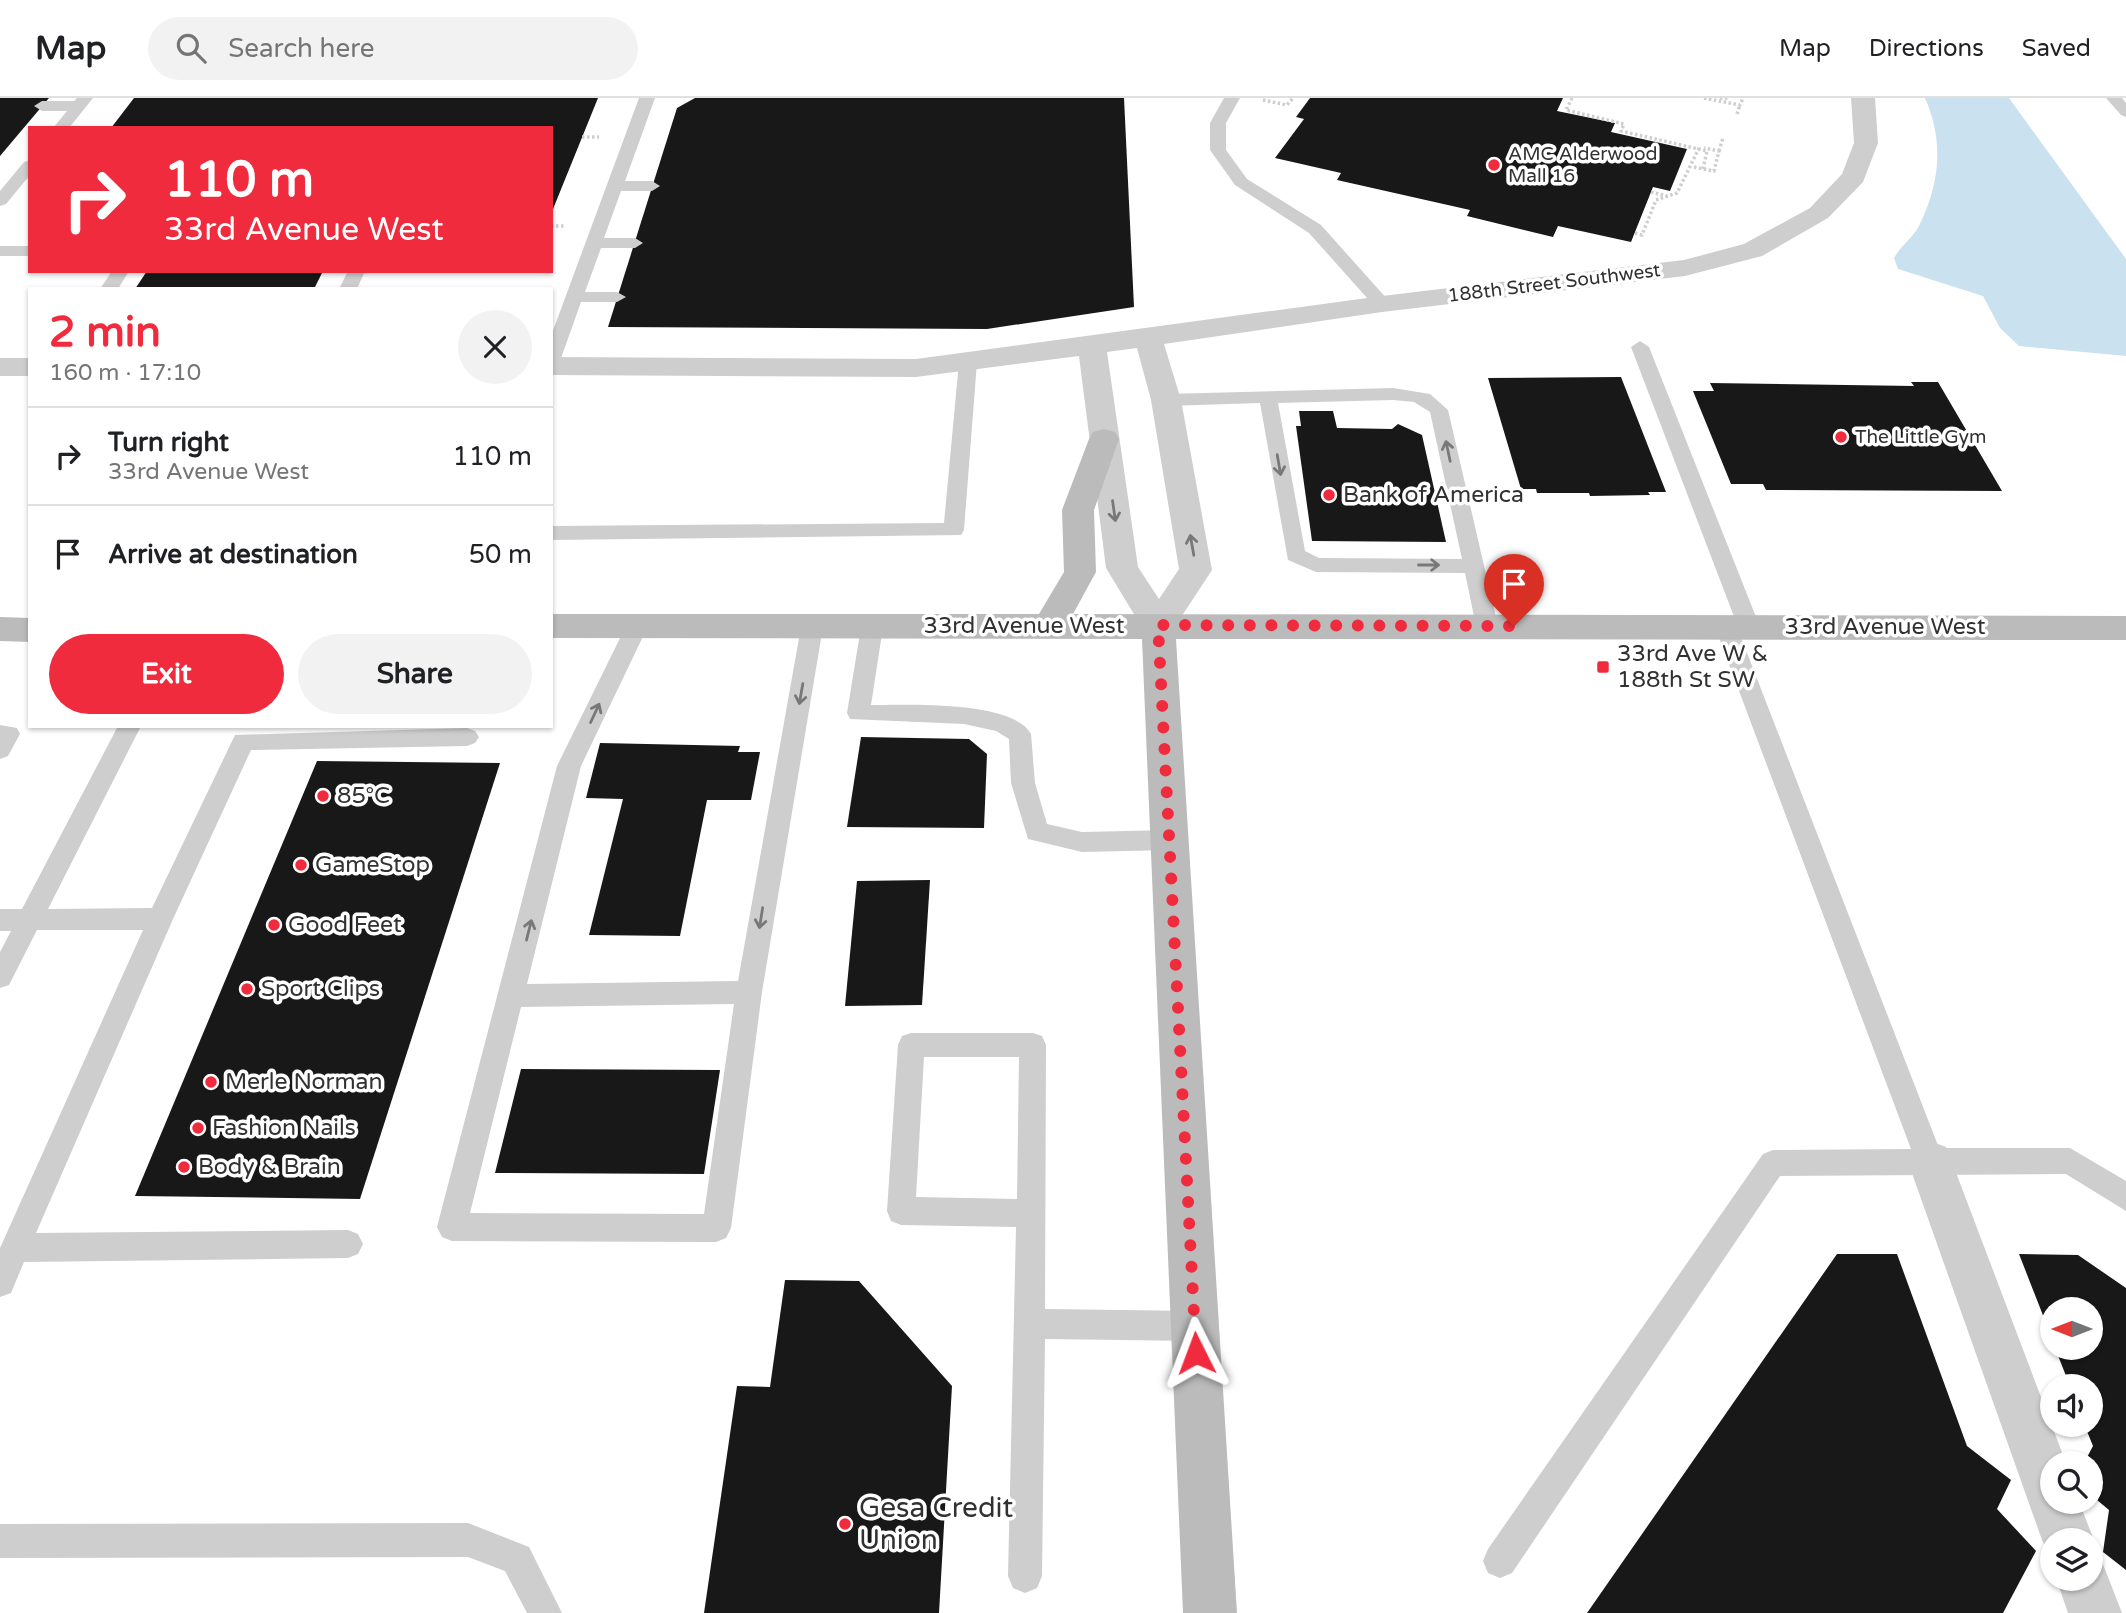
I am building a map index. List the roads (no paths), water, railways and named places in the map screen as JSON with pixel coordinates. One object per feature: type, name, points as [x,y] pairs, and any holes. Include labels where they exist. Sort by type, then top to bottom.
[{"type":"street","name":"188th Street Southwest","points":[[553,366],[915,368],[1092,346],[1382,304],[1685,268],[1753,250],[1819,214],[1854,177],[1866,143],[1863,98]]},
{"type":"street","points":[[1148,336],[1166,400],[1196,570],[1158,625]]},
{"type":"street","points":[[1092,346],[1122,568],[1158,625],[1210,1613]]},
{"type":"street","points":[[0,367],[28,367]]},
{"type":"street","points":[[1049,626],[1080,572],[1079,510],[1104,439]]},
{"type":"street","name":"33rd Avenue West","points":[[553,626],[2126,628]]},
{"type":"street","points":[[0,629],[28,630]]},
{"type":"street","points":[[1930,1162],[2040,1461]]},
{"type":"street","points":[[2087,1591],[2095,1613]]},
{"type":"lane","points":[[553,355],[647,98]]},
{"type":"lane","points":[[1232,98],[1218,123],[1218,150],[1225,161],[1241,182],[1315,229],[1382,304]]},
{"type":"lane","points":[[2114,98],[2126,112]]},
{"type":"lane","points":[[42,106],[82,102]]},
{"type":"lane","points":[[63,126],[82,102]]},
{"type":"lane","points":[[0,201],[28,168]]},
{"type":"lane","points":[[0,180],[18,180]]},
{"type":"lane","points":[[613,186],[652,186]]},
{"type":"lane","points":[[593,243],[635,243]]},
{"type":"lane","points":[[0,251],[28,251]]},
{"type":"lane","points":[[573,297],[617,297]]},
{"type":"lane","points":[[1640,347],[1737,627],[1930,1162]]},
{"type":"lane","points":[[553,533],[954,530],[968,362]]},
{"type":"lane","points":[[1166,400],[1392,394],[1417,395],[1432,402],[1439,410],[1487,626]]},
{"type":"lane","points":[[1268,397],[1295,555],[1316,565],[1473,566]]},
{"type":"lane","points":[[637,626],[569,766],[513,996],[452,1227],[716,1228],[749,992],[812,627]]},
{"type":"lane","points":[[872,627],[858,713],[964,716],[1005,723],[1020,734],[1023,783],[1037,832],[1082,842],[1170,840]]},
{"type":"lane","points":[[0,977],[129,728]]},
{"type":"lane","points":[[0,734],[9,734],[0,750]]},
{"type":"lane","points":[[0,1282],[160,919],[243,741],[467,737]]},
{"type":"lane","points":[[0,920],[160,919]]},
{"type":"lane","points":[[513,996],[749,992]]},
{"type":"lane","points":[[1025,1576],[1030,1324],[1033,1045],[911,1045],[901,1211],[1031,1213]]},
{"type":"lane","points":[[1500,1561],[1773,1163],[2070,1161],[2126,1197]]},
{"type":"lane","points":[[15,1248],[348,1244]]},
{"type":"lane","points":[[1030,1324],[1195,1326]]},
{"type":"lane","points":[[0,1541],[468,1540],[517,1559],[545,1613]]},
{"type":"water","points":[[1925,98],[2009,98],[2126,259],[2126,356],[2019,346],[2000,328],[1983,296],[1898,269],[1894,258],[1920,224],[1935,177],[1935,130]]},
{"type":"place","name":"AMC Alderwood Mall 16","points":[[1494,165]]},
{"type":"place","name":"The Little Gym","points":[[1841,437]]},
{"type":"place","name":"Bank of America","points":[[1329,495]]},
{"type":"place","name":"33rd Ave W & 188th St SW","points":[[1603,667]]},
{"type":"place","name":"85°C","points":[[323,796]]},
{"type":"place","name":"GameStop","points":[[301,865]]},
{"type":"place","name":"Good Feet","points":[[274,925]]},
{"type":"place","name":"Sport Clips","points":[[247,989]]},
{"type":"place","name":"Merle Norman","points":[[211,1082]]},
{"type":"place","name":"Fashion Nails","points":[[198,1128]]},
{"type":"place","name":"Body & Brain","points":[[184,1167]]},
{"type":"place","name":"Gesa Credit Union","points":[[845,1524]]}]
